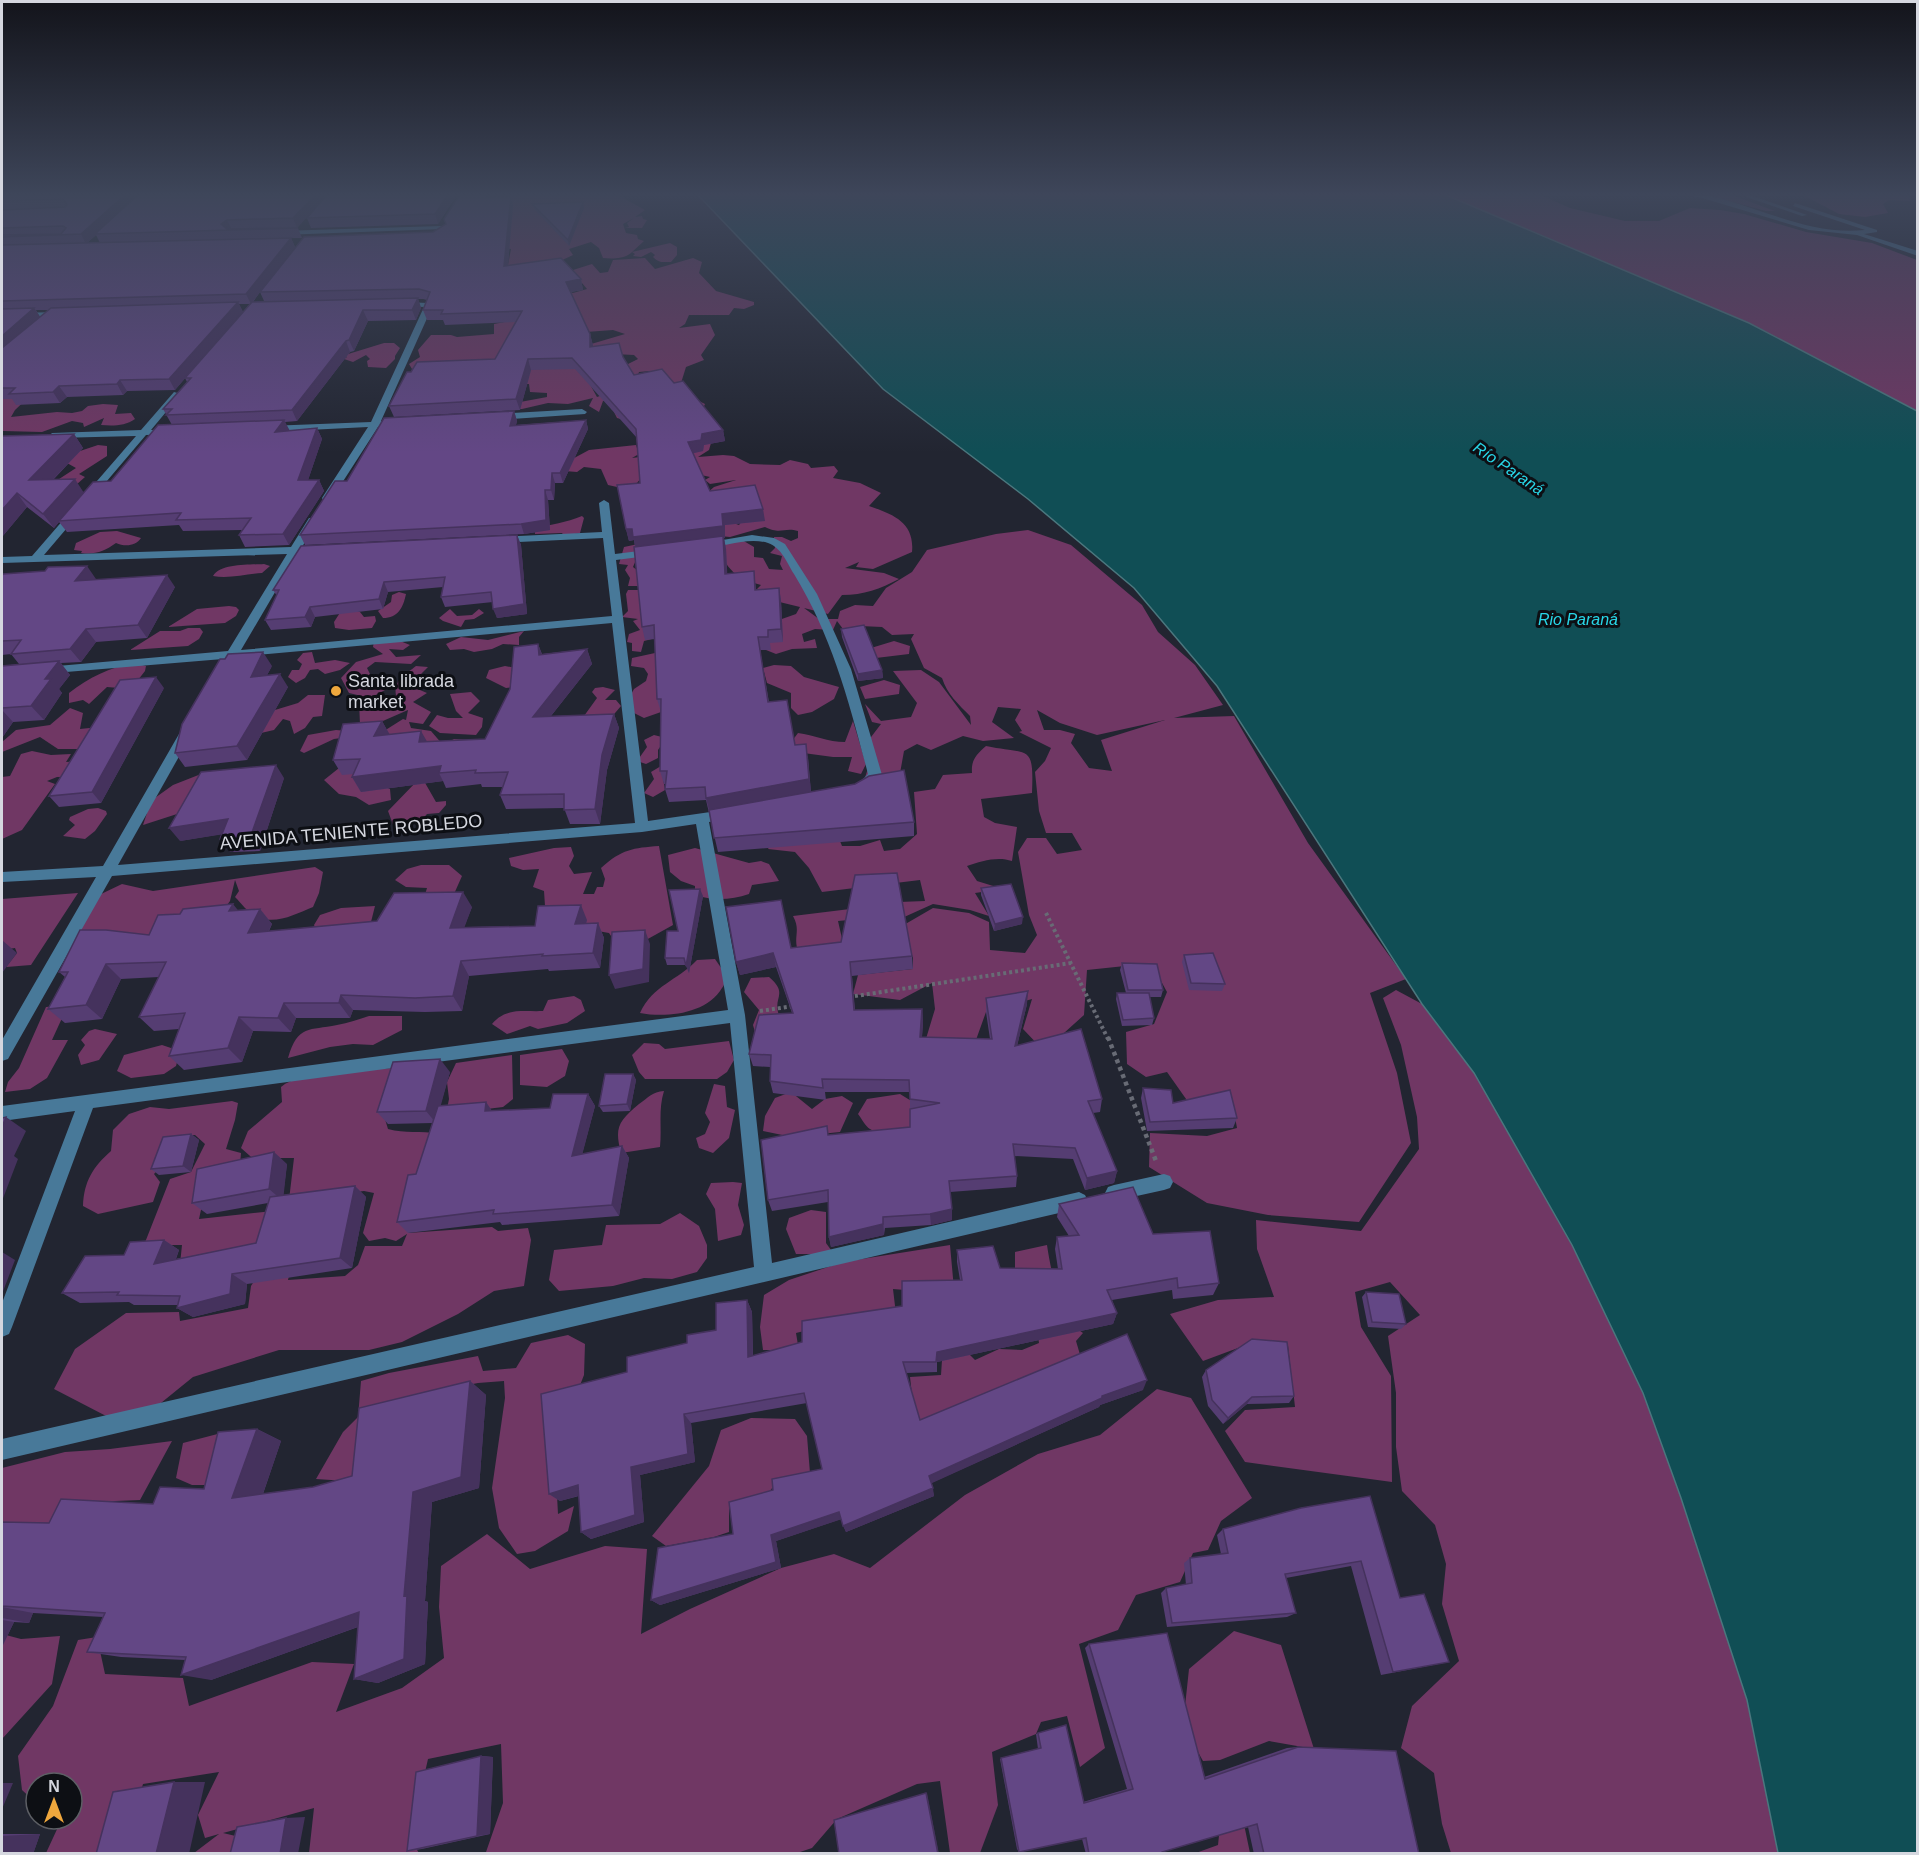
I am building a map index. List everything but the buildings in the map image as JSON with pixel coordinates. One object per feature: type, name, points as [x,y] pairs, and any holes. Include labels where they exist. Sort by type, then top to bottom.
[{"type":"street","points":[[214,685],[293,551],[375,424],[429,305],[423,303],[389,304]]},
{"type":"street","points":[[2,315],[78,313]]},
{"type":"street","points":[[45,321],[54,314]]},
{"type":"street","points":[[36,558],[182,389]]},
{"type":"street","points":[[490,417],[582,412]]},
{"type":"street","points":[[258,429],[398,423]]},
{"type":"street","points":[[48,435],[177,432]]},
{"type":"street","points":[[604,503],[642,827]]},
{"type":"street","points":[[491,540],[608,535]]},
{"type":"street","points":[[691,548],[760,539],[777,544],[786,552],[815,595],[844,660],[875,775],[868,784],[856,791],[844,793]]},
{"type":"street","points":[[2,560],[316,549]]},
{"type":"street","points":[[610,558],[668,551]]},
{"type":"street","points":[[36,672],[617,619]]},
{"type":"street","points":[[2,1054],[190,726]]},
{"type":"street","name":"AVENIDA TENIENTE ROBLEDO","points":[[2,877],[107,871],[642,827],[738,813]]},
{"type":"street","points":[[702,819],[737,1015],[764,1273]]},
{"type":"street","points":[[2,1113],[737,1015]]},
{"type":"street","points":[[2,1327],[87,1102]]},
{"type":"street","points":[[2,1449],[1164,1182]]},
{"type":"path","points":[[1046,913],[1106,1033],[1164,1182]]},
{"type":"path","points":[[840,999],[1071,963]]},
{"type":"path","points":[[737,1015],[806,1004]]},
{"type":"shaded area","points":[[431,280],[448,280],[425,295]]},
{"type":"shaded area","points":[[566,280],[705,280],[716,291],[754,302],[754,305],[744,309],[734,308],[729,315],[689,315],[685,324],[679,328],[710,324],[715,335],[701,355],[704,360],[686,367],[681,383],[603,401],[599,412],[589,406],[593,398],[568,404],[548,403],[522,409],[504,409],[498,406],[547,397],[547,393],[530,392],[529,384],[497,386],[412,369],[409,364],[420,357],[418,350],[431,335],[457,337],[494,334],[494,324],[515,320],[581,347],[625,334],[613,330],[586,332],[567,291],[573,293],[587,289],[582,283]],"holes":[[[614,354],[634,355],[638,359],[624,366],[636,380],[639,372],[650,371],[657,376],[597,397],[587,379]]]},
{"type":"shaded area","points":[[1646,280],[1917,280],[1917,411],[1749,323]]},
{"type":"shaded area","points":[[384,343],[394,343],[400,348],[395,359],[386,368],[368,367],[367,361],[370,359],[366,355],[353,362],[344,359],[347,357],[345,355]]},
{"type":"shaded area","points":[[32,394],[11,417],[57,412],[72,413],[82,411],[88,406],[103,404],[118,405],[115,414],[131,413],[135,419],[119,425],[101,425],[104,418],[84,427],[83,423],[72,421],[42,432],[3,431],[2,396]]},
{"type":"shaded area","points":[[695,399],[705,404],[701,413],[713,436],[709,450],[698,457],[723,455],[734,456],[750,464],[780,465],[790,460],[808,464],[811,468],[834,466],[838,471],[833,478],[860,483],[881,493],[869,506],[894,516],[906,526],[910,533],[912,552],[873,569],[856,567],[859,562],[845,568],[884,573],[899,579],[872,591],[842,595],[828,614],[804,608],[819,619],[838,619],[840,611],[855,605],[873,606],[886,588],[912,572],[927,550],[996,534],[1028,530],[1071,545],[1142,605],[1158,632],[1195,665],[1223,705],[1174,718],[1234,716],[1308,843],[1406,979],[1370,993],[1397,1073],[1411,1143],[1359,1222],[1268,1215],[1207,1203],[1149,1167],[1150,1133],[1207,1136],[1237,1128],[1231,1096],[1191,1106],[1167,1072],[1146,1077],[1127,1064],[1126,1032],[1154,1024],[1167,992],[1155,970],[1125,966],[1087,970],[1084,1015],[1044,1051],[1023,1029],[1032,999],[986,1012],[972,1051],[925,1042],[935,1009],[932,983],[900,1000],[853,994],[858,975],[913,969],[913,958],[902,926],[933,908],[969,913],[989,922],[990,950],[1025,953],[1037,935],[1029,915],[1018,852],[1027,838],[1046,838],[1057,854],[1082,850],[1072,833],[1046,833],[1039,811],[1035,772],[1045,761],[1051,748],[1019,732],[1022,731],[1015,720],[1021,709],[998,707],[992,722],[1014,738],[983,741],[963,736],[931,750],[917,744],[904,751],[897,790],[862,787],[870,762],[868,741],[881,724],[872,722],[865,704],[881,721],[911,717],[917,703],[893,671],[921,670],[939,682],[971,725],[970,716],[950,694],[942,678],[924,668],[911,639],[914,634],[892,635],[882,627],[860,626],[843,629],[837,621],[833,630],[815,629],[802,634],[804,642],[815,639],[817,648],[792,649],[776,654],[766,650],[765,645],[759,642],[761,652],[756,659],[661,712],[644,718],[632,712],[627,702],[634,689],[646,681],[648,674],[644,668],[631,666],[632,658],[655,653],[662,661],[796,614],[800,607],[751,595],[761,585],[745,580],[733,572],[724,560],[720,544],[742,540],[754,547],[754,557],[763,558],[769,569],[783,570],[780,564],[782,556],[770,553],[775,548],[774,537],[782,537],[791,541],[798,538],[798,531],[779,531],[765,527],[730,537],[709,535],[722,519],[739,525],[745,517],[706,494],[714,487],[736,480],[710,484],[705,480],[710,477],[701,475],[692,463],[695,458],[643,476],[636,484],[626,489],[608,485],[601,469],[584,467],[577,472],[552,470],[589,450],[636,445],[639,454],[632,458],[655,455],[644,425],[617,418],[614,412]],"holes":[[[1037,710],[1060,723],[1097,735],[1165,720],[1101,740],[1112,771],[1089,768],[1071,743],[1075,734],[1060,730],[1044,730]]]},
{"type":"shaded area","points":[[98,445],[107,446],[107,456],[79,474],[85,477],[76,485],[53,486],[53,483],[76,468],[67,463],[80,451]]},
{"type":"shaded area","points":[[582,516],[584,518],[580,533],[564,536],[562,533],[535,534],[535,529]]},
{"type":"shaded area","points":[[117,531],[141,538],[133,544],[116,543],[95,553],[81,553],[82,551],[74,550],[76,543],[100,532]]},
{"type":"shaded area","points":[[643,543],[633,567],[638,571],[641,586],[628,586],[630,578],[625,570],[628,565],[619,564],[624,547]]},
{"type":"shaded area","points":[[264,564],[270,566],[262,573],[231,577],[213,576],[229,567]]},
{"type":"shaded area","points":[[628,590],[641,590],[667,640],[644,641],[641,652],[632,651],[632,643],[627,642],[629,634],[640,630],[633,621],[638,619],[622,617],[628,611],[626,594]]},
{"type":"shaded area","points":[[399,592],[406,594],[401,608],[396,614],[383,618],[378,611],[391,602],[392,595]]},
{"type":"shaded area","points":[[229,606],[239,610],[236,616],[225,623],[168,627],[197,609]]},
{"type":"shaded area","points":[[343,608],[360,612],[364,617],[375,616],[376,621],[372,628],[349,630],[335,628],[334,622]]},
{"type":"shaded area","points":[[450,609],[457,616],[472,615],[479,609],[484,613],[474,619],[465,620],[461,627],[439,618]]},
{"type":"shaded area","points":[[200,628],[203,632],[199,639],[188,646],[130,650],[160,631],[180,631]]},
{"type":"shaded area","points":[[524,631],[519,637],[519,645],[503,644],[492,649],[474,652],[464,649],[450,650],[446,644],[461,637],[488,640]]},
{"type":"shaded area","points":[[395,639],[410,645],[403,650],[389,649],[396,657],[421,655],[411,664],[375,662],[367,668],[375,684],[378,679],[385,690],[370,698],[349,693],[341,678],[356,662],[383,654],[373,647],[374,641]]},
{"type":"shaded area","points":[[894,641],[910,646],[909,654],[876,658],[871,648]]},
{"type":"shaded area","points":[[312,652],[315,663],[335,660],[350,663],[340,670],[325,674],[318,669],[310,670],[305,678],[296,683],[288,677],[292,670],[299,670],[302,664],[297,660],[303,653]]},
{"type":"shaded area","points":[[134,663],[146,666],[145,671],[131,689],[107,687],[89,704],[83,700],[69,703],[69,693],[84,682],[108,670]]},
{"type":"shaded area","points":[[774,665],[791,666],[804,677],[839,687],[834,699],[812,712],[798,715],[791,708],[791,693],[767,683],[763,668]]},
{"type":"shaded area","points":[[416,666],[428,667],[417,678],[413,687],[427,693],[413,702],[431,712],[423,724],[409,722],[411,728],[431,731],[443,745],[454,739],[469,740],[463,751],[398,741],[384,731],[403,719],[406,720],[408,710],[376,724],[360,725],[359,701],[384,704],[396,695],[396,686],[401,678]]},
{"type":"shaded area","points":[[505,666],[522,669],[513,687],[506,688],[486,678],[489,670]]},
{"type":"shaded area","points":[[884,680],[900,685],[899,694],[865,699],[860,687]]},
{"type":"shaded area","points":[[595,688],[615,690],[605,700],[616,700],[621,706],[604,726],[584,716],[597,698],[592,692]]},
{"type":"shaded area","points":[[471,692],[480,701],[468,713],[483,718],[482,727],[476,735],[440,733],[429,726],[437,715],[463,718],[456,711],[450,694]]},
{"type":"shaded area","points":[[308,695],[325,695],[322,716],[313,717],[305,728],[294,734],[290,721],[283,719],[274,730],[261,733],[265,713],[298,703]]},
{"type":"shaded area","points":[[70,708],[83,713],[80,729],[99,727],[85,749],[58,749],[40,737],[2,752],[2,742],[16,730],[50,725]]},
{"type":"shaded area","points":[[853,721],[866,764],[861,774],[848,771],[852,757],[796,752],[792,741],[798,733],[845,742]]},
{"type":"shaded area","points":[[336,730],[348,731],[348,737],[334,739],[304,753],[300,751],[308,735]]},
{"type":"shaded area","points":[[654,735],[666,738],[658,750],[658,758],[646,764],[637,761],[647,747],[644,740]]},
{"type":"shaded area","points":[[986,746],[1026,754],[1032,766],[1032,793],[981,799],[984,817],[995,823],[1017,827],[1012,861],[995,859],[967,866],[977,881],[1003,889],[975,893],[989,916],[970,910],[933,904],[902,918],[899,902],[925,901],[920,880],[822,892],[809,868],[795,852],[768,849],[771,844],[838,836],[842,846],[860,846],[880,840],[884,851],[900,849],[917,834],[914,792],[935,789],[943,775],[972,773],[975,758]]},
{"type":"shaded area","points":[[32,751],[51,755],[71,754],[66,762],[81,761],[97,776],[57,777],[47,781],[55,784],[22,830],[2,839],[2,777],[10,776],[21,754]]},
{"type":"shaded area","points":[[661,766],[665,790],[653,797],[644,793],[654,779],[651,772]]},
{"type":"shaded area","points":[[339,768],[390,789],[391,800],[369,805],[356,797],[339,794],[324,780]]},
{"type":"shaded area","points":[[201,774],[208,804],[143,825],[147,813],[145,805],[173,785]]},
{"type":"shaded area","points":[[418,780],[424,781],[436,802],[446,801],[446,805],[439,813],[427,814],[420,822],[403,824],[395,830],[388,811]]},
{"type":"shaded area","points":[[98,808],[106,811],[107,814],[95,831],[85,839],[63,836],[75,825],[69,820],[70,817],[88,809]]},
{"type":"shaded area","points":[[659,846],[673,925],[646,940],[617,945],[609,933],[592,930],[545,906],[544,891],[533,887],[539,869],[523,870],[511,866],[509,858],[554,848],[571,847],[574,856],[569,866],[574,874],[592,872],[583,894],[594,894],[597,887],[603,887],[605,879],[601,868],[608,862],[628,851]]},
{"type":"shaded area","points":[[695,848],[749,863],[761,861],[769,864],[779,881],[752,885],[749,894],[736,898],[715,899],[695,895],[695,886],[681,881],[670,872],[668,855]]},
{"type":"shaded area","points":[[421,865],[449,865],[462,876],[454,894],[424,898],[427,888],[406,887],[395,880],[407,869]]},
{"type":"shaded area","points":[[315,867],[323,872],[319,893],[313,907],[286,918],[264,919],[251,913],[235,897],[239,891],[235,880],[230,901],[222,912],[157,945],[77,933],[99,895],[122,884],[153,891]]},
{"type":"shaded area","points":[[78,893],[31,965],[6,967],[17,953],[15,948],[2,950],[2,899]]},
{"type":"shaded area","points":[[375,906],[371,922],[318,934],[314,925],[320,915],[341,908]]},
{"type":"shaded area","points":[[850,909],[849,920],[838,921],[843,943],[800,956],[796,944],[797,926],[793,916]]},
{"type":"shaded area","points":[[715,959],[726,975],[725,982],[707,1004],[673,1014],[640,1013],[658,989],[697,960]]},
{"type":"shaded area","points":[[769,977],[778,987],[777,1007],[783,1026],[758,1043],[753,1025],[759,1010],[744,992],[751,978]]},
{"type":"shaded area","points":[[1396,990],[1422,1004],[1474,1073],[1572,1245],[1643,1393],[1681,1498],[1747,1700],[1778,1853],[1451,1853],[1442,1824],[1434,1773],[1401,1748],[1412,1706],[1459,1661],[1442,1604],[1446,1564],[1435,1525],[1402,1491],[1396,1447],[1396,1393],[1388,1336],[1420,1315],[1390,1282],[1355,1292],[1361,1327],[1391,1376],[1392,1482],[1245,1462],[1225,1431],[1245,1410],[1295,1407],[1288,1346],[1246,1345],[1203,1361],[1170,1314],[1218,1300],[1274,1297],[1257,1249],[1256,1220],[1361,1231],[1419,1149],[1417,1117],[1401,1045],[1383,998]]},
{"type":"shaded area","points":[[574,996],[581,1000],[585,1011],[567,1023],[538,1029],[530,1026],[507,1034],[492,1024],[503,1015],[522,1011],[543,1011],[548,1000]]},
{"type":"shaded area","points":[[68,1005],[52,1040],[68,1040],[47,1078],[30,1089],[5,1092],[8,1082],[19,1068],[46,1007]]},
{"type":"shaded area","points":[[369,1016],[402,1016],[402,1030],[373,1045],[353,1044],[330,1047],[288,1058],[296,1039],[306,1031]]},
{"type":"shaded area","points":[[95,1029],[117,1034],[99,1060],[81,1065],[78,1055],[85,1045],[81,1040],[89,1031]]},
{"type":"shaded area","points":[[729,1041],[734,1060],[727,1072],[717,1079],[645,1079],[639,1072],[632,1055],[644,1043],[659,1044],[665,1049]]},
{"type":"shaded area","points":[[162,1045],[180,1051],[176,1066],[164,1074],[131,1078],[117,1071],[124,1055]]},
{"type":"shaded area","points":[[562,1049],[569,1061],[565,1076],[547,1087],[520,1085],[520,1055]]},
{"type":"shaded area","points":[[512,1055],[513,1099],[503,1107],[446,1114],[449,1099],[447,1082],[456,1063]]},
{"type":"shaded area","points":[[392,1068],[381,1106],[388,1129],[438,1134],[408,1233],[492,1227],[498,1231],[528,1228],[531,1240],[524,1286],[494,1291],[458,1314],[402,1342],[369,1350],[279,1350],[193,1377],[156,1407],[108,1417],[54,1389],[75,1349],[126,1313],[179,1312],[180,1321],[248,1308],[251,1286],[259,1273],[292,1263],[288,1280],[345,1276],[358,1265],[365,1246],[402,1246],[407,1234],[396,1241],[385,1238],[369,1241],[363,1233],[374,1193],[364,1191],[289,1200],[294,1158],[280,1158],[258,1163],[241,1148],[248,1131],[282,1102],[281,1087],[291,1081],[318,1074]]},
{"type":"shaded area","points":[[714,1084],[725,1086],[727,1107],[735,1110],[729,1138],[713,1153],[699,1148],[696,1138],[705,1134],[710,1122],[705,1113]]},
{"type":"shaded area","points":[[664,1091],[660,1147],[621,1153],[618,1131],[623,1120],[648,1097],[656,1092]]},
{"type":"shaded area","points":[[791,1092],[812,1109],[825,1099],[842,1096],[853,1103],[840,1132],[792,1137],[763,1131],[765,1116],[775,1098]]},
{"type":"shaded area","points":[[900,1094],[913,1102],[922,1122],[882,1133],[868,1128],[858,1114],[867,1099]]},
{"type":"shaded area","points":[[232,1101],[238,1103],[226,1149],[241,1153],[240,1165],[204,1196],[199,1219],[273,1211],[266,1241],[180,1264],[182,1245],[144,1245],[170,1179],[191,1172],[205,1144],[195,1135],[176,1136],[163,1164],[154,1174],[160,1182],[153,1202],[98,1214],[83,1206],[85,1189],[91,1175],[111,1151],[113,1130],[129,1114],[150,1107],[169,1109]]},
{"type":"shaded area","points":[[711,1183],[742,1183],[738,1205],[744,1225],[741,1235],[718,1241],[715,1209],[706,1194]]},
{"type":"shaded area","points":[[811,1210],[826,1212],[826,1243],[831,1250],[823,1254],[796,1254],[786,1229],[789,1218]]},
{"type":"shaded area","points":[[680,1213],[699,1226],[707,1245],[707,1258],[697,1272],[672,1279],[644,1278],[613,1286],[559,1291],[549,1280],[554,1250],[602,1245],[606,1225],[660,1224]]},
{"type":"shaded area","points":[[950,1245],[954,1289],[930,1292],[893,1289],[898,1331],[869,1315],[796,1333],[798,1345],[777,1350],[763,1350],[760,1327],[764,1295],[789,1280],[843,1262]]},
{"type":"shaded area","points":[[1047,1245],[1058,1293],[1068,1316],[1083,1333],[1076,1341],[1081,1358],[930,1446],[913,1404],[910,1377],[941,1375],[942,1360],[967,1352],[975,1360],[999,1349],[1022,1350],[1039,1343],[1035,1317],[1015,1273],[1015,1252]]},
{"type":"shaded area","points":[[568,1335],[585,1344],[584,1375],[575,1398],[552,1404],[558,1514],[574,1506],[568,1531],[535,1551],[517,1554],[499,1528],[492,1488],[505,1398],[504,1381],[478,1383],[406,1397],[399,1441],[346,1481],[316,1479],[343,1432],[358,1417],[361,1381],[389,1373],[478,1356],[483,1371],[516,1368],[531,1343]]},
{"type":"shaded area","points":[[1157,1389],[1191,1398],[1252,1498],[1221,1521],[1208,1550],[1193,1553],[1180,1582],[1136,1595],[1118,1630],[1079,1644],[1105,1748],[1080,1767],[1067,1716],[1041,1722],[1036,1734],[992,1752],[998,1805],[980,1853],[950,1853],[940,1781],[917,1784],[837,1819],[812,1848],[797,1853],[477,1853],[486,1852],[503,1803],[501,1744],[428,1759],[410,1839],[419,1853],[309,1853],[314,1808],[223,1833],[244,1838],[241,1853],[194,1853],[219,1834],[205,1838],[198,1815],[219,1772],[143,1784],[122,1853],[46,1853],[56,1831],[84,1831],[84,1771],[24,1771],[24,1792],[22,1790],[18,1756],[53,1706],[78,1640],[97,1637],[105,1674],[183,1678],[189,1706],[312,1662],[354,1664],[336,1712],[402,1688],[444,1658],[439,1607],[441,1566],[487,1534],[530,1569],[605,1546],[647,1549],[641,1634],[781,1568],[834,1554],[870,1568],[965,1495],[1038,1454],[1100,1435]]},
{"type":"shaded area","points":[[751,1418],[795,1419],[807,1436],[810,1473],[778,1480],[767,1495],[729,1507],[729,1532],[666,1546],[652,1536],[709,1466],[721,1430]]},
{"type":"shaded area","points":[[229,1431],[245,1435],[207,1485],[192,1485],[176,1478],[183,1443]]},
{"type":"shaded area","points":[[172,1441],[140,1500],[91,1502],[70,1520],[20,1528],[2,1544],[2,1468],[65,1452]]},
{"type":"shaded area","points":[[1234,1631],[1281,1645],[1314,1749],[1269,1741],[1220,1760],[1203,1761],[1183,1725],[1189,1669]]},
{"type":"shaded area","points":[[2,1634],[21,1639],[60,1636],[52,1684],[2,1739]]},
{"type":"shaded area","points":[[1222,1807],[1241,1810],[1250,1853],[1193,1854],[1218,1845]]},
{"type":"water","name":"Rio Paraná","points":[[779,280],[1646,280],[1749,323],[1917,411],[1917,1853],[1778,1853],[1747,1700],[1681,1498],[1643,1393],[1572,1245],[1474,1073],[1422,1004],[1217,686],[1134,588],[1028,499],[883,389]]},
{"type":"place","name":"Santa librada market","points":[[336,691]]},
{"type":"water label","name":"Río Paraná","points":[[1509,468]]}]
